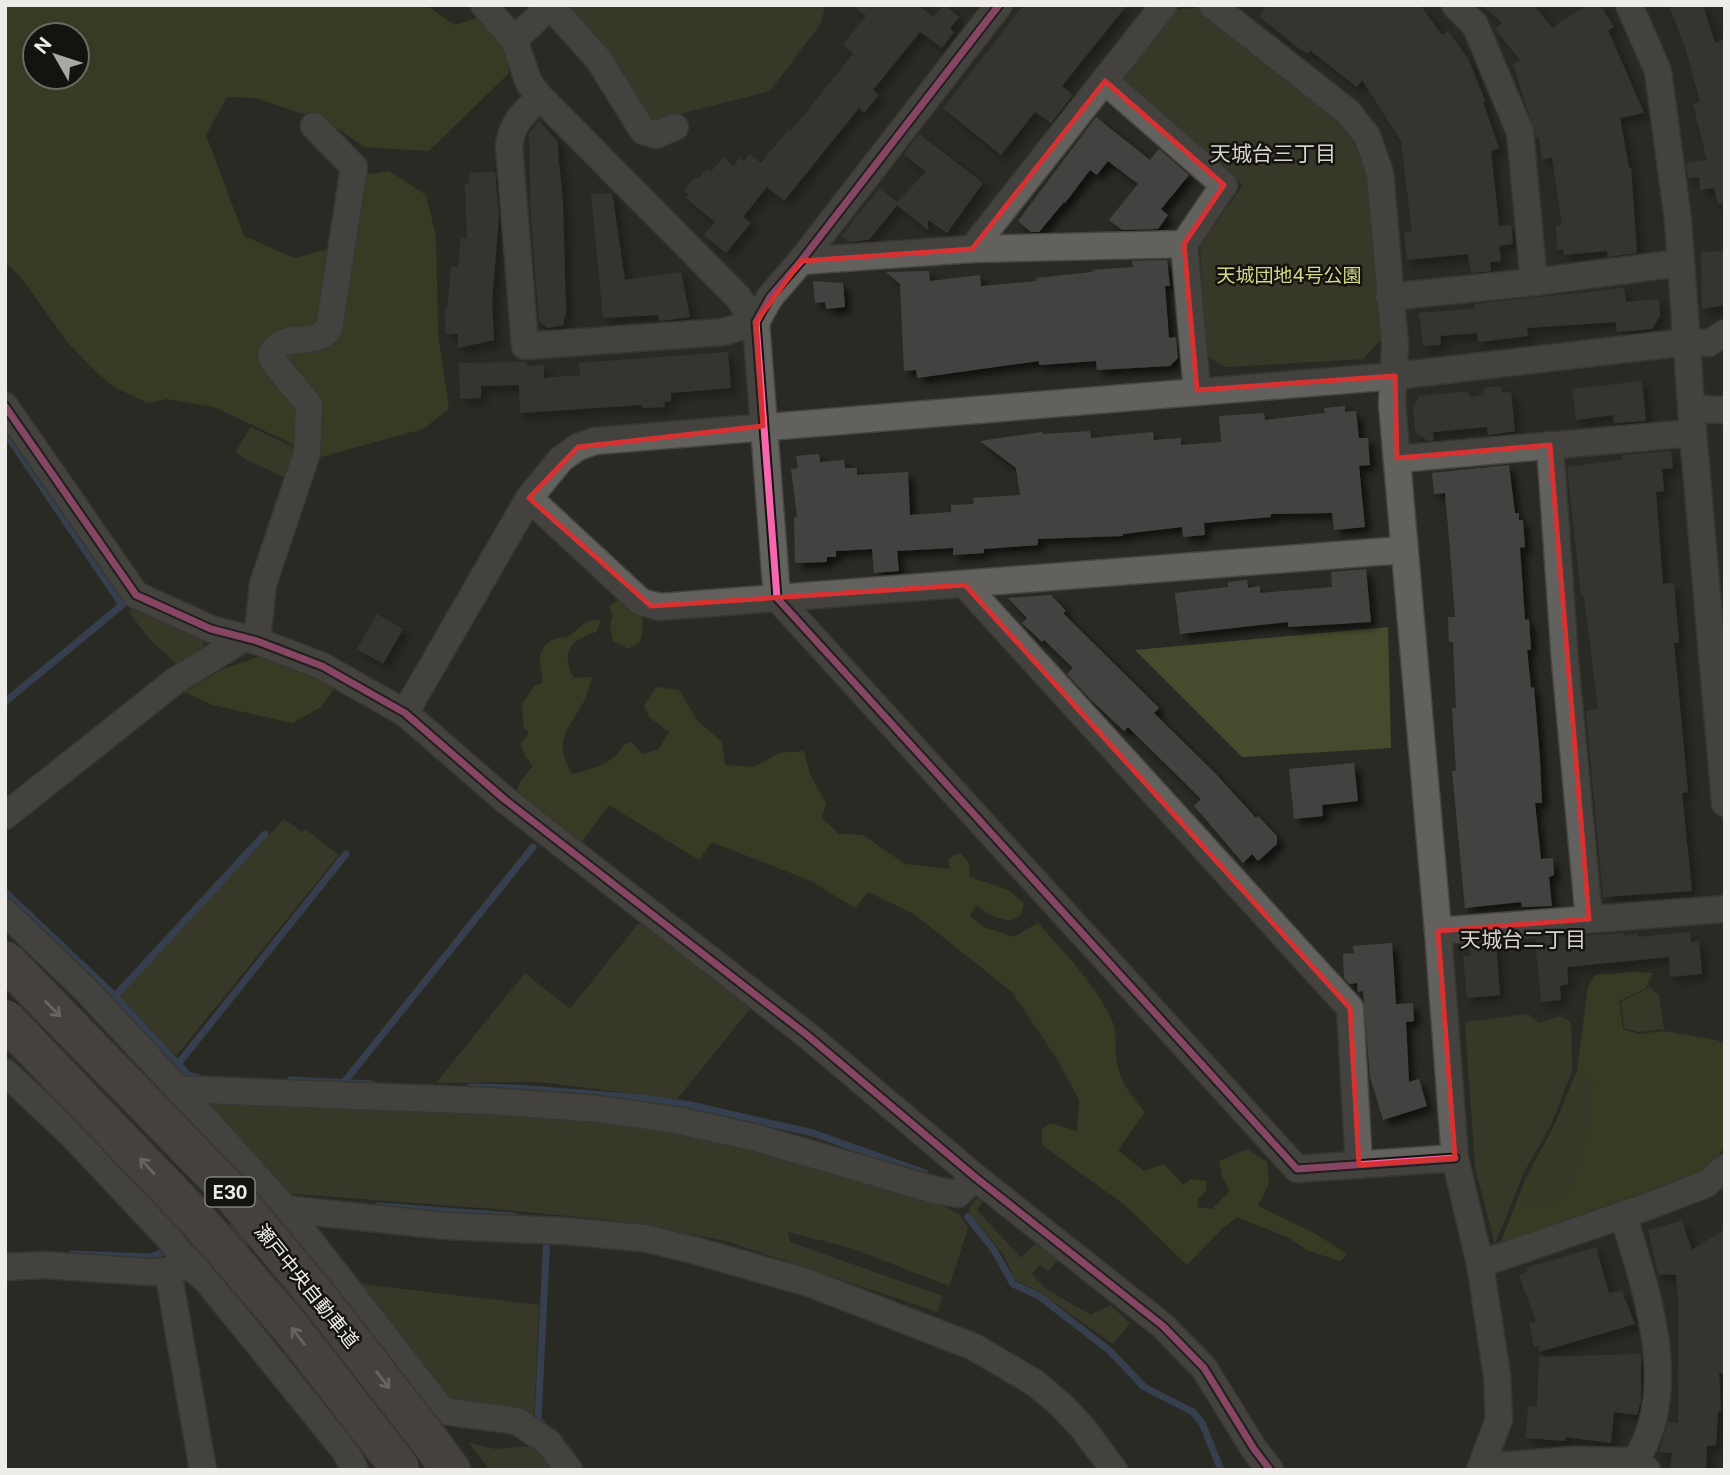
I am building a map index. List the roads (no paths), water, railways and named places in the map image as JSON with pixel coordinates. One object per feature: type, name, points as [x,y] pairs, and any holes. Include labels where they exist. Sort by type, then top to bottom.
[{"type":"highway","name":"瀬戸中央自動車道","points":[[5,960],[227,1188],[322,1302],[442,1457]]},
{"type":"highway","name":"瀬戸中央自動車道","points":[[5,1019],[195,1217],[292,1329],[401,1469]]},
{"type":"street","points":[[484,5],[514,40],[529,83],[540,97],[737,296],[756,322],[777,598],[1297,1169],[1455,1158]]},
{"type":"street","points":[[540,97],[517,120],[511,130],[509,145],[525,346],[723,331],[756,322],[770,297],[801,261],[999,5]]},
{"type":"street","points":[[972,249],[1164,5]]},
{"type":"street","points":[[1212,5],[1348,112],[1367,136],[1380,173],[1395,345],[1392,404],[1455,1158],[1480,1264],[1497,1376],[1499,1419],[1481,1469],[1573,1460],[1641,1465],[1655,1410],[1658,1356],[1643,1279],[1623,1215]]},
{"type":"street","points":[[1455,5],[1475,25],[1520,132],[1534,282]]},
{"type":"street","points":[[1629,5],[1658,71],[1678,220],[1725,803]]},
{"type":"street","points":[[514,40],[550,6],[599,60],[643,131],[656,135],[676,127]]},
{"type":"street","points":[[1105,81],[1224,185],[1184,244],[1197,390]]},
{"type":"street","points":[[5,816],[174,681],[250,640],[263,584],[307,453],[309,405],[273,361],[271,354],[275,346],[283,341],[317,338],[323,336],[329,328],[354,167],[314,126]]},
{"type":"street","points":[[801,261],[972,249],[1184,244]]},
{"type":"street","points":[[1390,297],[1680,263]]},
{"type":"street","points":[[405,713],[529,498],[561,459],[578,447],[595,441],[1395,376],[1687,342],[1709,343],[1725,332]]},
{"type":"street","points":[[5,406],[136,595],[211,629],[322,666],[367,689],[405,713],[504,799],[807,1035],[975,1177],[1163,1326],[1204,1368],[1270,1470]]},
{"type":"street","points":[[1397,459],[1550,445],[1693,421],[1725,410]]},
{"type":"street","points":[[1550,445],[1565,661],[1589,919]]},
{"type":"street","points":[[529,498],[641,602],[660,607],[1404,550]]},
{"type":"street","points":[[965,585],[1350,1008],[1359,1165]]},
{"type":"street","points":[[1438,931],[1725,909]]},
{"type":"street","points":[[5,912],[86,990],[282,1205],[443,1411],[517,1421],[548,1442],[569,1470]]},
{"type":"street","points":[[5,1072],[72,1135],[169,1261],[208,1282],[346,1452],[355,1470]]},
{"type":"street","points":[[178,1089],[491,1101],[599,1109],[676,1120],[753,1137],[935,1190],[958,1194],[975,1177]]},
{"type":"street","points":[[1480,1264],[1706,1184],[1725,1168]]},
{"type":"street","points":[[5,1268],[169,1261],[282,1205],[446,1226],[548,1230],[643,1238],[809,1283],[974,1347],[1035,1383],[1060,1404],[1082,1427],[1114,1470]]},
{"type":"street","points":[[169,1261],[203,1470]]},
{"type":"waterway","points":[[5,432],[122,605],[5,702]]},
{"type":"waterway","points":[[115,996],[265,834]]},
{"type":"waterway","points":[[345,1081],[533,847]]},
{"type":"waterway","points":[[178,1064],[346,854]]},
{"type":"waterway","points":[[5,892],[115,996],[189,1076],[197,1077]]},
{"type":"waterway","points":[[290,1080],[372,1084]]},
{"type":"waterway","points":[[471,1087],[643,1098],[691,1105],[813,1133],[925,1173]]},
{"type":"waterway","points":[[379,1206],[513,1216]]},
{"type":"waterway","points":[[968,1217],[994,1250],[1013,1284],[1039,1296],[1110,1351],[1144,1387],[1193,1412],[1202,1423],[1221,1470]]},
{"type":"waterway","points":[[542,1424],[538,1419],[547,1235]]},
{"type":"waterway","points":[[72,1254],[151,1257],[171,1249]]},
{"type":"district","name":"天城台三丁目","points":[[1273,153]]},
{"type":"district","name":"天城台二丁目","points":[[1523,939]]},
{"type":"park label","name":"天城団地4号公園","points":[[1289,275]]}]
